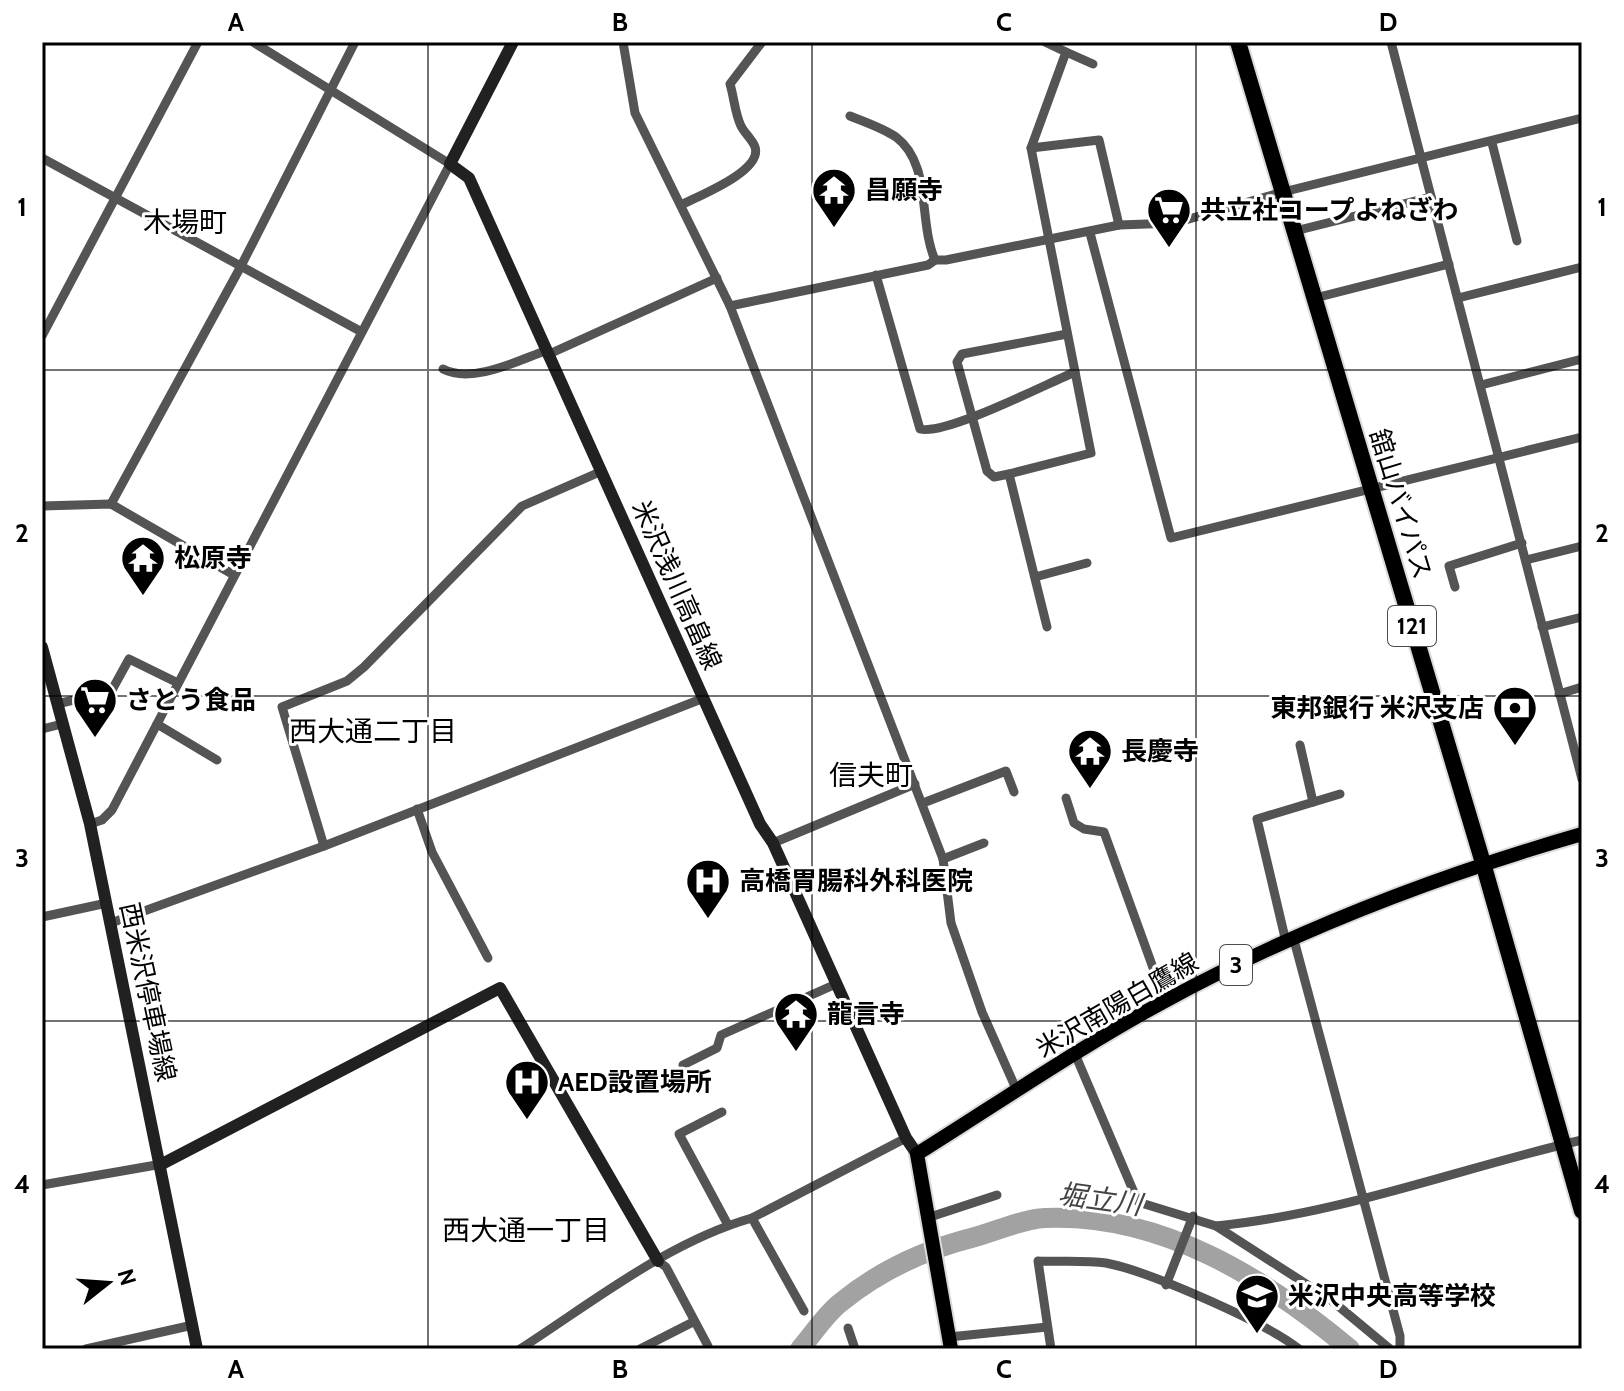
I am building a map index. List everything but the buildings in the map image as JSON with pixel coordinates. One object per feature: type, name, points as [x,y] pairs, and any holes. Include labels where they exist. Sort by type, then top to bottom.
[{"type":"highway","name":"舘山バイパス","points":[[1238,42],[1483,863],[1582,1211]]},
{"type":"main road","points":[[450,164],[513,42]]},
{"type":"main road","name":"米沢浅川高畠線","points":[[450,164],[469,178],[760,824],[773,843],[906,1138],[917,1154]]},
{"type":"main road","name":"西米沢停車場線","points":[[42,647],[90,824],[162,1164],[197,1349]]},
{"type":"main road","name":"米沢南陽白鷹線","points":[[917,1154],[1165,1001],[1290,941],[1483,863],[1582,834]]},
{"type":"main road","points":[[162,1164],[500,988],[658,1261]]},
{"type":"main road","points":[[917,1154],[950,1343]]},
{"type":"street","points":[[42,336],[198,42]]},
{"type":"street","points":[[90,824],[102,820],[112,810],[450,164],[253,42]]},
{"type":"street","points":[[111,504],[240,268],[355,42]]},
{"type":"street","points":[[623,42],[635,113],[730,306],[829,568],[923,803],[943,859],[951,923],[986,1024],[1017,1091]]},
{"type":"street","points":[[681,205],[751,166],[755,157],[754,145],[741,125],[730,84],[762,42]]},
{"type":"street","points":[[1045,42],[1093,64]]},
{"type":"street","points":[[1391,42],[1582,779]]},
{"type":"street","points":[[1066,52],[1031,148],[1091,453],[994,477],[987,471],[957,362],[962,354],[1067,334]]},
{"type":"street","points":[[850,116],[894,135],[918,163],[923,218],[935,260]]},
{"type":"street","points":[[730,306],[928,265],[935,260],[1090,233],[1119,225],[1175,223],[1283,192],[1492,143],[1582,118]]},
{"type":"street","points":[[1031,148],[1099,140],[1119,225]]},
{"type":"street","points":[[1492,143],[1517,241]]},
{"type":"street","points":[[42,158],[360,331]]},
{"type":"street","points":[[1295,231],[1431,197]]},
{"type":"street","points":[[1090,233],[1171,538],[1371,492],[1582,437]]},
{"type":"street","points":[[1315,298],[1449,264]]},
{"type":"street","points":[[1458,298],[1582,267]]},
{"type":"street","points":[[876,275],[915,422],[920,429],[929,432],[970,418],[1075,372]]},
{"type":"street","points":[[443,369],[453,374],[486,370],[546,353],[717,278]]},
{"type":"street","points":[[1481,385],[1582,359]]},
{"type":"street","points":[[324,846],[282,707],[347,681],[364,667],[522,506],[602,471]]},
{"type":"street","points":[[1009,474],[1047,627]]},
{"type":"street","points":[[42,506],[111,504],[234,575]]},
{"type":"street","points":[[1455,587],[1449,566],[1522,543]]},
{"type":"street","points":[[1526,560],[1582,546]]},
{"type":"street","points":[[1035,577],[1087,563]]},
{"type":"street","points":[[1542,627],[1582,617]]},
{"type":"street","points":[[57,704],[82,698],[84,705],[101,710],[129,659],[178,683]]},
{"type":"street","points":[[1559,694],[1582,687]]},
{"type":"street","points":[[111,923],[324,846],[704,698]]},
{"type":"street","points":[[42,729],[62,724]]},
{"type":"street","points":[[157,724],[217,760]]},
{"type":"street","points":[[1300,745],[1313,802]]},
{"type":"street","points":[[923,803],[1006,771],[1014,792]]},
{"type":"street","points":[[773,843],[915,784]]},
{"type":"street","points":[[1340,794],[1257,819],[1400,1336],[1400,1349]]},
{"type":"street","points":[[1066,798],[1074,823],[1084,829],[1104,832],[1165,1001]]},
{"type":"street","points":[[417,809],[432,852],[488,958]]},
{"type":"street","points":[[943,859],[984,843]]},
{"type":"street","points":[[42,917],[107,903]]},
{"type":"street","points":[[683,1065],[717,1048],[721,1035],[836,984]]},
{"type":"street","points":[[1075,1054],[1138,1202],[1159,1211],[1216,1226],[1331,1300],[1390,1349]]},
{"type":"street","points":[[722,1112],[679,1134],[728,1225]]},
{"type":"street","points":[[520,1349],[658,1261],[728,1225],[752,1218],[906,1138]]},
{"type":"street","points":[[1216,1226],[1257,1222],[1362,1199],[1582,1140]]},
{"type":"street","points":[[42,1185],[162,1164]]},
{"type":"street","points":[[930,1220],[997,1195]]},
{"type":"street","points":[[752,1218],[804,1311]]},
{"type":"street","points":[[1166,1285],[1192,1219]]},
{"type":"street","points":[[658,1261],[666,1267],[708,1346]]},
{"type":"street","points":[[1051,1349],[1038,1261],[1104,1263],[1166,1285],[1261,1326],[1299,1349]]},
{"type":"street","points":[[640,1349],[693,1322]]},
{"type":"street","points":[[86,1349],[193,1325]]},
{"type":"street","points":[[950,1343],[1047,1327]]},
{"type":"street","points":[[848,1328],[855,1349]]},
{"type":"waterway","name":"堀立川","points":[[800,1349],[835,1308],[887,1271],[939,1248],[1045,1218],[1088,1219],[1130,1226],[1209,1255],[1283,1298],[1350,1349]]},
{"type":"place","name":"昌願寺","points":[[834,229]]},
{"type":"place","name":"共立社コープよねざわ","points":[[1169,249]]},
{"type":"place","name":"松原寺","points":[[143,597]]},
{"type":"place","name":"さとう食品","points":[[95,739]]},
{"type":"place","name":"東邦銀行 米沢支店","points":[[1515,747]]},
{"type":"place","name":"長慶寺","points":[[1090,790]]},
{"type":"place","name":"高橋胃腸科外科医院","points":[[708,920]]},
{"type":"place","name":"龍言寺","points":[[796,1053]]},
{"type":"place","name":"AED設置場所","points":[[527,1121]]},
{"type":"place","name":"米沢中央高等学校","points":[[1257,1335]]},
{"type":"district","name":"木場町","points":[[185,222]]},
{"type":"district","name":"西大通二丁目","points":[[373,731]]},
{"type":"district","name":"信夫町","points":[[871,775]]},
{"type":"district","name":"西大通一丁目","points":[[526,1230]]}]
